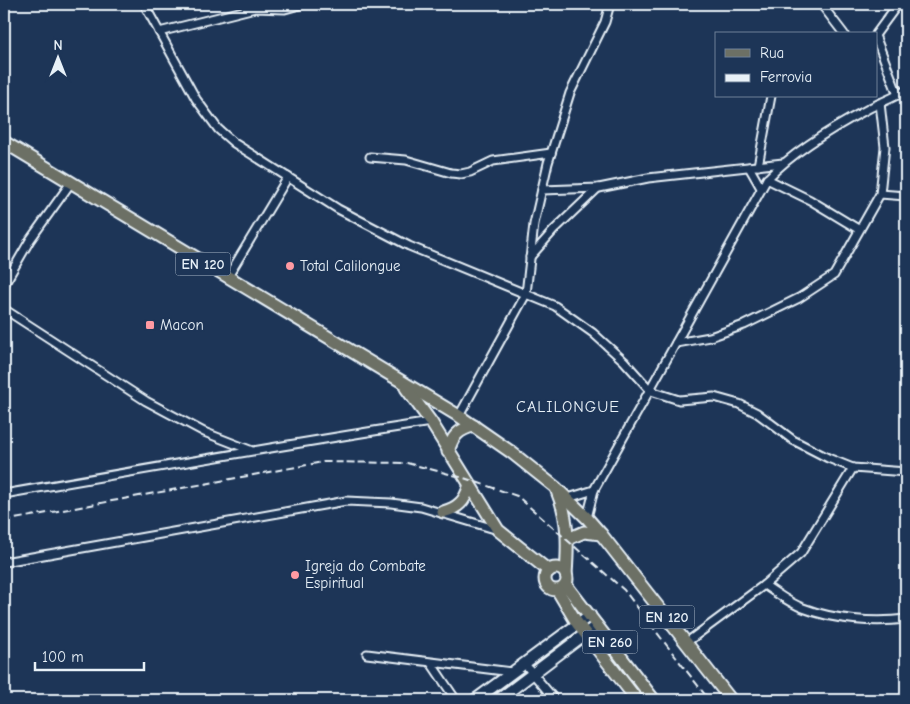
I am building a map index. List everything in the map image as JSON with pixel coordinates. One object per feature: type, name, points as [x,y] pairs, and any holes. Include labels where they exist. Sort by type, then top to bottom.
[{"type":"main road","name":"EN 120","points":[[4,142],[70,184],[459,416],[555,487],[568,498],[601,534],[732,700]]},
{"type":"main road","name":"EN 120","points":[[404,384],[431,422],[469,487],[498,530],[549,571],[559,569],[563,584]]},
{"type":"main road","points":[[448,452],[456,434],[461,429],[474,426]]},
{"type":"main road","points":[[443,512],[455,508],[462,503],[469,487]]},
{"type":"main road","points":[[549,571],[545,577],[546,584],[550,589],[563,584],[568,539],[564,512],[555,487]]},
{"type":"main road","points":[[568,539],[584,532],[601,534]]},
{"type":"main road","name":"EN 260","points":[[563,584],[590,615],[654,700]]},
{"type":"main road","name":"EN 260","points":[[563,584],[577,623],[634,696]]},
{"type":"main road","points":[[634,696],[641,683]]},
{"type":"street","points":[[144,4],[196,99],[218,128],[234,143],[374,229],[464,270],[555,306],[592,333],[624,361],[651,391],[679,400],[714,398],[739,404],[757,413],[793,440],[852,468],[906,472]]},
{"type":"street","points":[[160,32],[254,6],[285,9],[303,4]]},
{"type":"street","points":[[459,416],[526,294],[529,258],[551,153],[570,93],[605,22],[610,4]]},
{"type":"street","points":[[822,4],[843,32]]},
{"type":"street","points":[[877,32],[898,4]]},
{"type":"street","points":[[878,43],[898,95]]},
{"type":"street","points":[[586,518],[594,490],[651,391],[767,179],[783,163],[880,103],[906,90]]},
{"type":"street","points":[[758,166],[771,98]]},
{"type":"street","points":[[676,343],[710,337],[744,325],[823,284],[834,275],[843,262],[858,229],[876,204],[880,194],[884,147],[880,103]]},
{"type":"street","points":[[370,157],[406,160],[461,174],[470,172],[493,161],[551,153]]},
{"type":"street","points":[[542,190],[599,188],[648,178],[783,163]]},
{"type":"street","points":[[750,167],[761,188]]},
{"type":"street","points":[[227,278],[288,176]]},
{"type":"street","points":[[767,179],[810,200],[858,229]]},
{"type":"street","points":[[4,285],[30,240],[70,184]]},
{"type":"street","points":[[529,258],[554,230],[599,188]]},
{"type":"street","points":[[880,194],[906,196]]},
{"type":"street","points":[[4,309],[146,401],[204,432],[250,450]]},
{"type":"street","points":[[4,494],[250,450],[315,442],[431,422]]},
{"type":"street","points":[[687,642],[764,585],[800,553],[852,468]]},
{"type":"street","points":[[568,498],[594,490]]},
{"type":"street","points":[[4,562],[346,502],[391,503],[443,512],[470,523],[498,530]]},
{"type":"street","points":[[764,585],[796,605],[828,615],[862,620],[906,619]]},
{"type":"street","points":[[475,700],[590,615]]},
{"type":"street","points":[[498,700],[597,624]]},
{"type":"street","points":[[367,654],[512,672]]},
{"type":"street","points":[[431,663],[456,700]]},
{"type":"street","points":[[524,663],[555,700]]},
{"type":"railway","points":[[4,521],[323,462],[407,463],[464,478],[517,496],[624,590],[709,700]]},
{"type":"place","name":"Total Calilongue","points":[[290,266]]},
{"type":"place","name":"Macon","points":[[150,325]]},
{"type":"place","name":"Igreja do Combate Espiritual","points":[[295,575]]},
{"type":"district","name":"CALILONGUE","points":[[568,407]]}]
